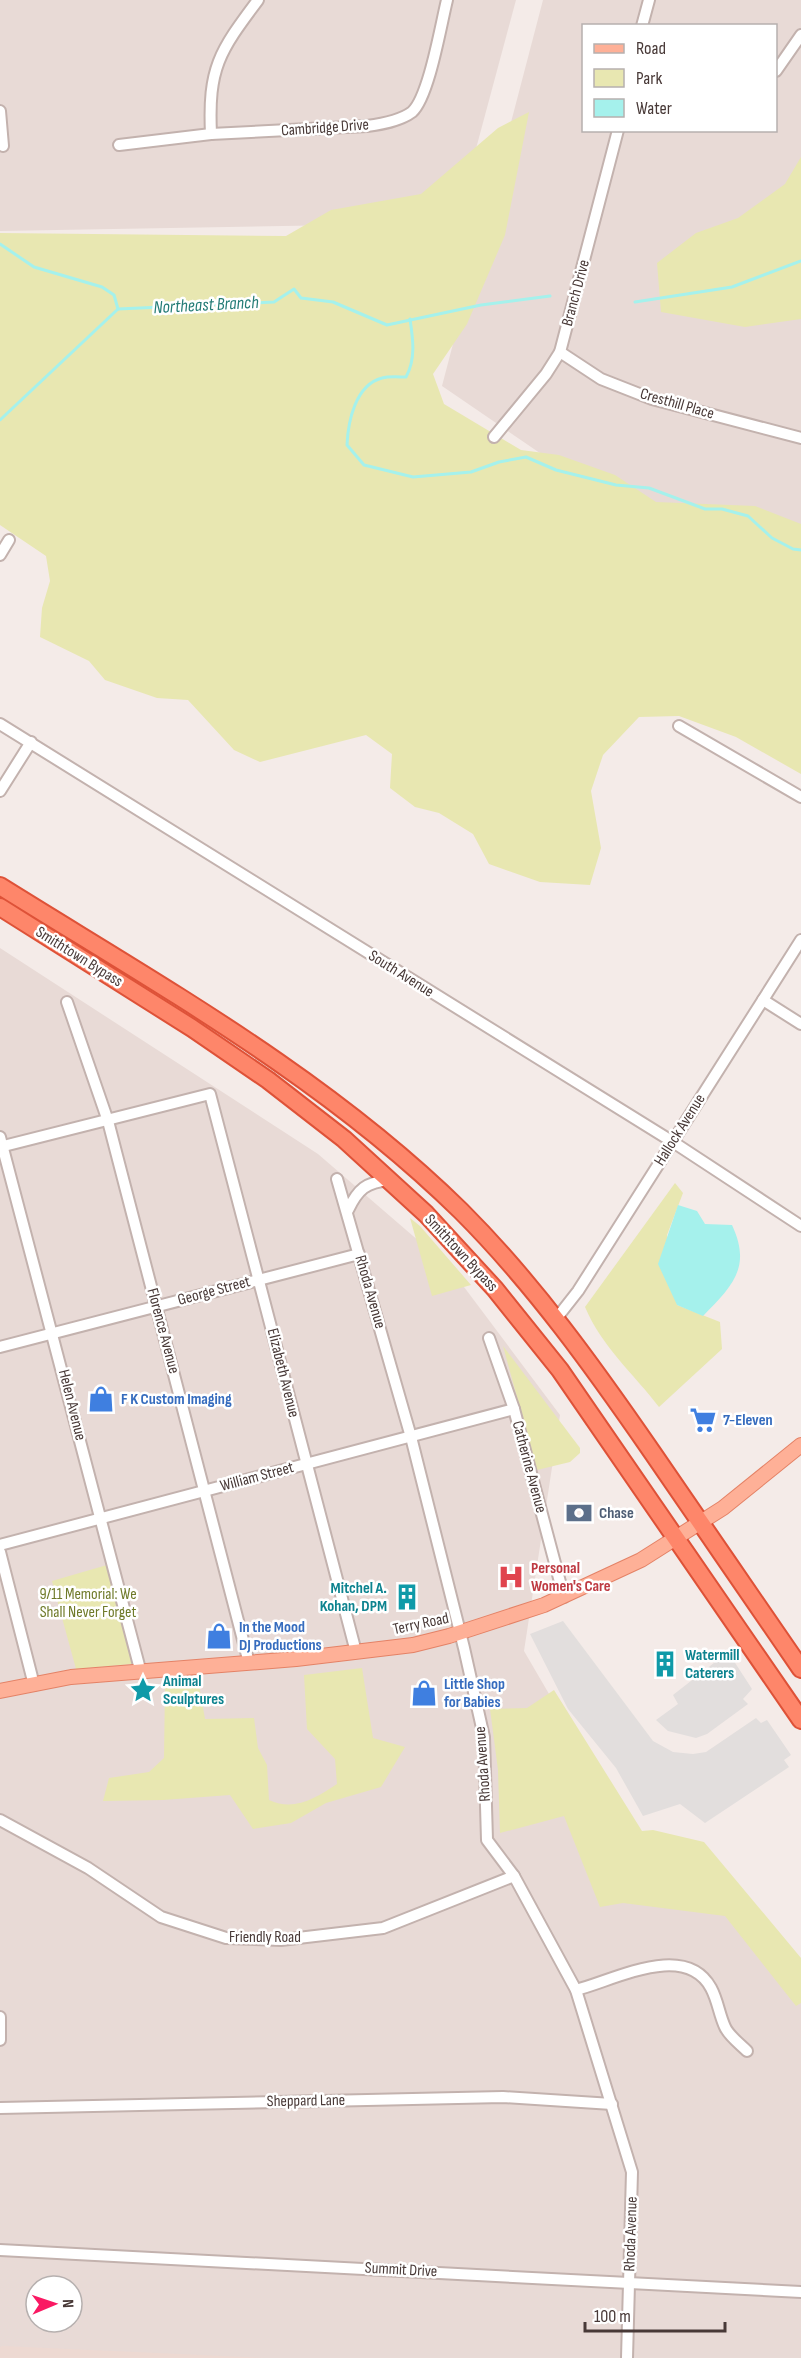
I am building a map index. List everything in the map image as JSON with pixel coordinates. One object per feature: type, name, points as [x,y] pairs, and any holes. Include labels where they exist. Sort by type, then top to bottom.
[{"type":"highway","name":"Smithtown Bypass","points":[[0,886],[260,1049],[338,1104],[406,1160],[460,1210],[556,1319],[603,1381],[801,1669]]},
{"type":"highway","name":"Smithtown Bypass","points":[[0,908],[242,1061],[319,1118],[390,1180],[445,1234],[523,1323],[560,1370],[801,1720]]},
{"type":"main road","name":"Terry Road","points":[[0,1691],[93,1674],[141,1673],[356,1652],[426,1642],[461,1633],[564,1597],[620,1571],[701,1523],[753,1486],[801,1445]]},
{"type":"street","points":[[211,134],[212,81],[221,51],[258,0]]},
{"type":"street","name":"Cambridge Drive","points":[[119,145],[211,134],[367,126],[390,122],[412,111],[424,92],[447,0]]},
{"type":"street","points":[[643,24],[649,0]]},
{"type":"street","points":[[777,71],[801,35]]},
{"type":"street","points":[[0,111],[3,146]]},
{"type":"street","name":"Branch Drive","points":[[494,437],[539,384],[560,352],[617,132]]},
{"type":"street","name":"Cresthill Place","points":[[560,352],[601,379],[652,399],[801,438]]},
{"type":"street","points":[[0,555],[9,540]]},
{"type":"street","name":"South Avenue","points":[[0,724],[673,1142],[801,1226]]},
{"type":"street","points":[[679,726],[801,797]]},
{"type":"street","points":[[0,791],[31,742]]},
{"type":"street","name":"Hallock Avenue","points":[[556,1319],[578,1291],[801,940]]},
{"type":"street","points":[[763,1000],[801,1024]]},
{"type":"street","name":"Florence Avenue","points":[[67,1002],[108,1121],[249,1663]]},
{"type":"street","name":"Elizabeth Avenue","points":[[108,1121],[210,1094],[356,1652]]},
{"type":"street","points":[[1,1144],[108,1121]]},
{"type":"street","name":"Helen Avenue","points":[[1,1144],[53,1333],[141,1673]]},
{"type":"street","name":"Rhoda Avenue","points":[[337,1179],[348,1210],[411,1437],[461,1633],[484,1737],[487,1840],[514,1876],[576,1990],[632,2172],[627,2358]]},
{"type":"street","points":[[348,1210],[356,1194],[365,1185],[390,1180]]},
{"type":"street","name":"George Street","points":[[0,1347],[359,1254]]},
{"type":"street","name":"Catherine Avenue","points":[[489,1338],[514,1409],[564,1597]]},
{"type":"street","name":"William Street","points":[[0,1545],[514,1409]]},
{"type":"street","points":[[0,1552],[34,1685]]},
{"type":"street","name":"Friendly Road","points":[[0,1820],[88,1868],[161,1917],[226,1938],[280,1940],[383,1928],[514,1876]]},
{"type":"street","points":[[576,1990],[661,1964],[682,1965],[696,1972],[709,1985],[717,1999],[726,2029],[747,2051]]},
{"type":"street","points":[[0,2017],[0,2040]]},
{"type":"street","name":"Sheppard Lane","points":[[0,2108],[503,2097],[612,2104]]},
{"type":"street","name":"Summit Drive","points":[[0,2250],[801,2292]]},
{"type":"shaded area","points":[[0,0],[516,0],[456,223],[0,231]]},
{"type":"shaded area","points":[[543,0],[801,0],[801,528],[654,531],[442,386]]},
{"type":"shaded area","points":[[0,948],[318,1154],[449,1267],[560,1415],[524,1651],[640,1850],[698,1853],[801,1990],[801,2358],[0,2358]]},
{"type":"shaded area","points":[[563,1621],[653,1741],[673,1752],[693,1754],[706,1752],[756,1718],[761,1723],[767,1720],[791,1755],[784,1760],[789,1767],[705,1823],[680,1804],[643,1816],[616,1768],[568,1709],[530,1634]]},
{"type":"shaded area","points":[[728,1652],[752,1689],[743,1699],[748,1704],[707,1734],[696,1738],[668,1731],[656,1720],[678,1704],[673,1695]]},
{"type":"shaded area","points":[[0,2347],[266,2358],[0,2358]]},
{"type":"green space","points":[[529,112],[505,235],[467,324],[433,374],[444,404],[521,450],[559,455],[615,475],[656,502],[755,506],[801,524],[801,774],[736,737],[679,716],[639,717],[603,755],[591,791],[601,848],[590,885],[540,882],[489,864],[473,834],[439,813],[415,807],[390,788],[392,754],[366,735],[260,762],[234,750],[188,700],[157,698],[105,680],[89,661],[40,637],[42,608],[50,581],[46,556],[0,525],[0,233],[286,236],[331,210],[421,194],[498,128]]},
{"type":"green space","points":[[801,157],[801,319],[745,327],[661,312],[657,263],[696,233],[738,218],[785,184]]},
{"type":"green space","points":[[675,1183],[683,1193],[667,1235],[677,1305],[720,1322],[722,1349],[659,1407],[600,1335],[585,1307]]},
{"type":"green space","points":[[410,1218],[420,1226],[471,1285],[432,1296]]},
{"type":"green space","points":[[503,1346],[580,1448],[580,1453],[570,1462],[537,1470]]},
{"type":"green space","name":"9/11 Memorial: We Shall Never Forget","points":[[107,1565],[132,1664],[76,1669],[52,1581]]},
{"type":"green space","points":[[362,1668],[373,1738],[405,1747],[381,1787],[326,1803],[291,1823],[253,1829],[230,1795],[163,1800],[103,1801],[109,1778],[149,1772],[164,1758],[165,1686],[199,1685],[205,1719],[254,1718],[258,1748],[267,1765],[269,1800],[287,1805],[296,1804],[321,1794],[337,1784],[335,1759],[307,1729],[304,1675]]},
{"type":"green space","points":[[554,1690],[642,1831],[653,1830],[704,1842],[801,1958],[801,2003],[796,2006],[725,1916],[623,1903],[600,1907],[564,1816],[500,1833],[498,1770],[490,1709],[527,1708]]},
{"type":"water","points":[[678,1205],[697,1211],[705,1224],[732,1225],[738,1240],[740,1253],[736,1275],[723,1295],[703,1316],[677,1305],[658,1264]]},
{"type":"waterway","points":[[0,244],[34,267],[102,287],[114,295],[118,309]]},
{"type":"waterway","name":"Northeast Branch","points":[[635,302],[732,287],[801,261]]},
{"type":"waterway","name":"Northeast Branch","points":[[0,420],[118,309],[274,302],[294,289],[301,298],[333,302],[387,325],[481,305],[550,296]]},
{"type":"waterway","points":[[410,319],[413,341],[412,356],[406,377],[385,377],[373,382],[359,396],[351,416],[347,445],[364,465],[413,477],[471,472],[499,462],[526,457],[556,470],[616,485],[649,488],[705,509],[722,509],[748,516],[772,538],[793,549],[801,550]]},
{"type":"place","name":"F K Custom Imaging","points":[[101,1399]]},
{"type":"place","name":"7-Eleven","points":[[703,1420]]},
{"type":"place","name":"Chase","points":[[579,1513]]},
{"type":"place","name":"Personal Women's Care","points":[[511,1577]]},
{"type":"place","name":"Mitchel A. Kohan, DPM","points":[[407,1597]]},
{"type":"place","name":"In the Mood DJ Productions","points":[[219,1636]]},
{"type":"place","name":"Watermill Caterers","points":[[665,1664]]},
{"type":"place","name":"Animal Sculptures","points":[[143,1690]]},
{"type":"place","name":"Little Shop for Babies","points":[[424,1693]]}]
